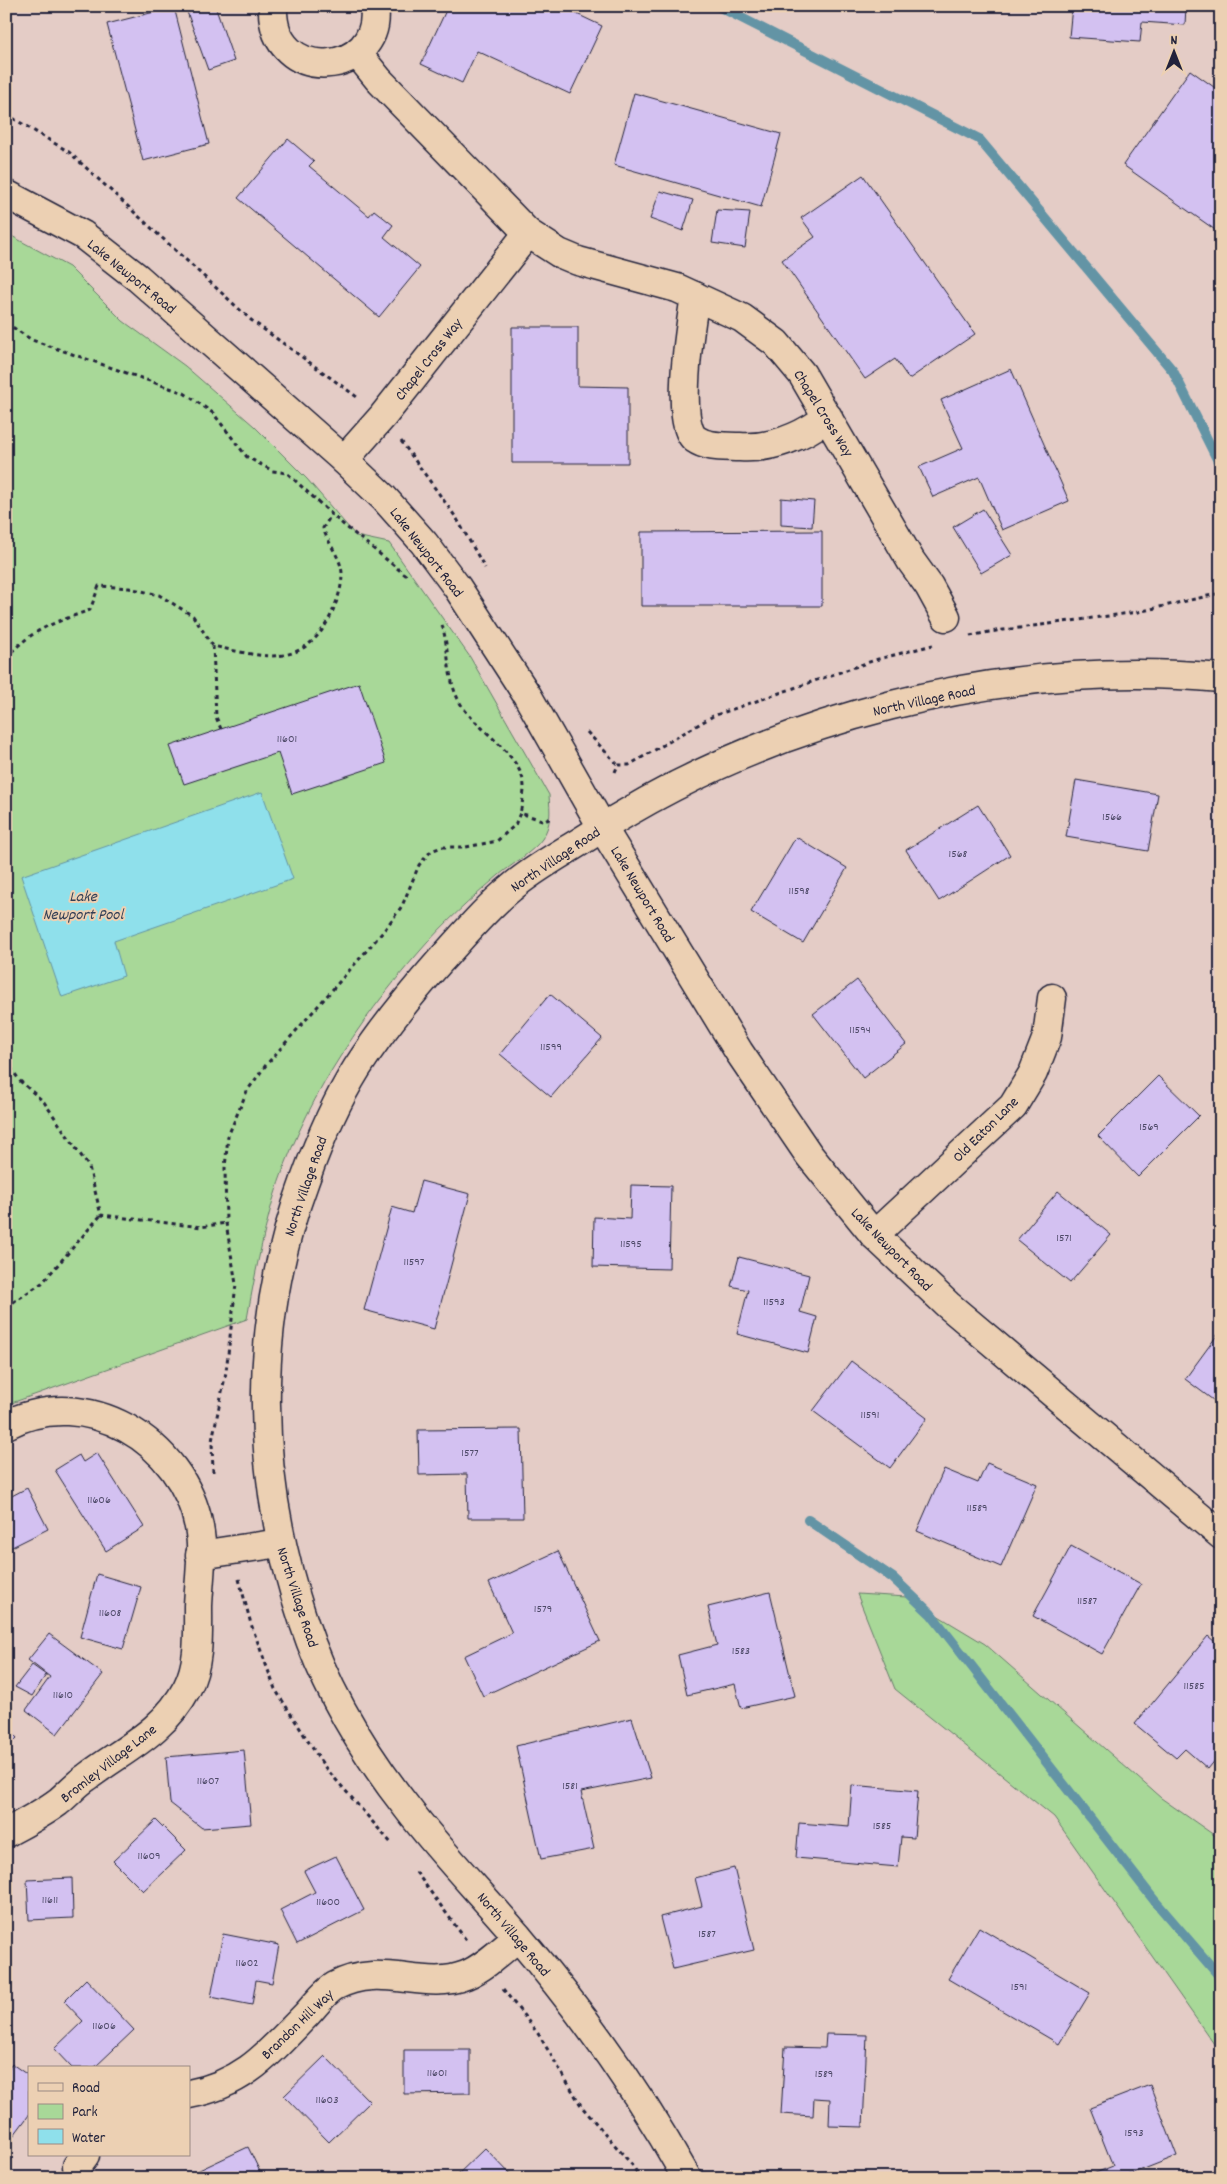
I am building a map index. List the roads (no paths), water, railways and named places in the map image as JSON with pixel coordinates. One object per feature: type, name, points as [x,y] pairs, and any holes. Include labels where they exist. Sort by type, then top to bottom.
[{"type":"street","points":[[274,6],[273,22],[281,42],[295,56],[313,64],[336,64],[357,53],[370,36],[376,16],[374,6]]},
{"type":"street","name":"Chapel Cross Way","points":[[357,53],[379,80],[528,233],[560,253],[578,261],[677,288],[742,318],[776,343],[802,374],[911,561],[929,586],[953,628]]},
{"type":"street","name":"Lake Newport Road","points":[[6,194],[83,235],[111,256],[344,460],[384,498],[413,530],[457,587],[527,695],[602,827],[739,1052],[809,1155],[874,1234],[948,1306],[1221,1535]]},
{"type":"street","name":"Chapel Cross Way","points":[[344,460],[383,416],[528,233]]},
{"type":"street","points":[[695,296],[686,352],[686,424],[694,438],[708,446],[752,448],[785,441],[814,428],[828,417]]},
{"type":"street","name":"North Village Road","points":[[687,2178],[664,2136],[600,2041],[518,1937],[410,1813],[371,1758],[333,1694],[322,1668],[305,1626],[280,1543],[266,1446],[266,1358],[276,1282],[292,1214],[320,1138],[355,1071],[397,1010],[479,918],[515,884],[634,806],[764,746],[845,718],[930,696],[1022,682],[1114,676],[1221,678]]},
{"type":"street","name":"Old Eaton Lane","points":[[874,1234],[1013,1106],[1033,1073],[1047,1037],[1052,998]]},
{"type":"street","name":"Bromley Village Lane","points":[[6,1425],[23,1416],[59,1410],[92,1414],[124,1425],[151,1443],[173,1466],[190,1500],[199,1527],[200,1555],[197,1655],[187,1687],[169,1715],[140,1742],[86,1777],[44,1812],[6,1833]]},
{"type":"street","points":[[200,1555],[280,1543]]},
{"type":"street","name":"Brandon Hill Way","points":[[190,2094],[213,2090],[238,2078],[266,2055],[333,1987],[355,1977],[380,1974],[440,1980],[466,1975],[495,1956],[518,1937]]},
{"type":"water","name":"Lake Newport Pool","points":[[262,792],[293,879],[114,941],[124,976],[62,997],[21,876]]},
{"type":"waterway","points":[[718,6],[979,139],[1173,371],[1221,467]]},
{"type":"waterway","points":[[808,1520],[893,1578],[931,1614],[1154,1900],[1221,1978]]}]
